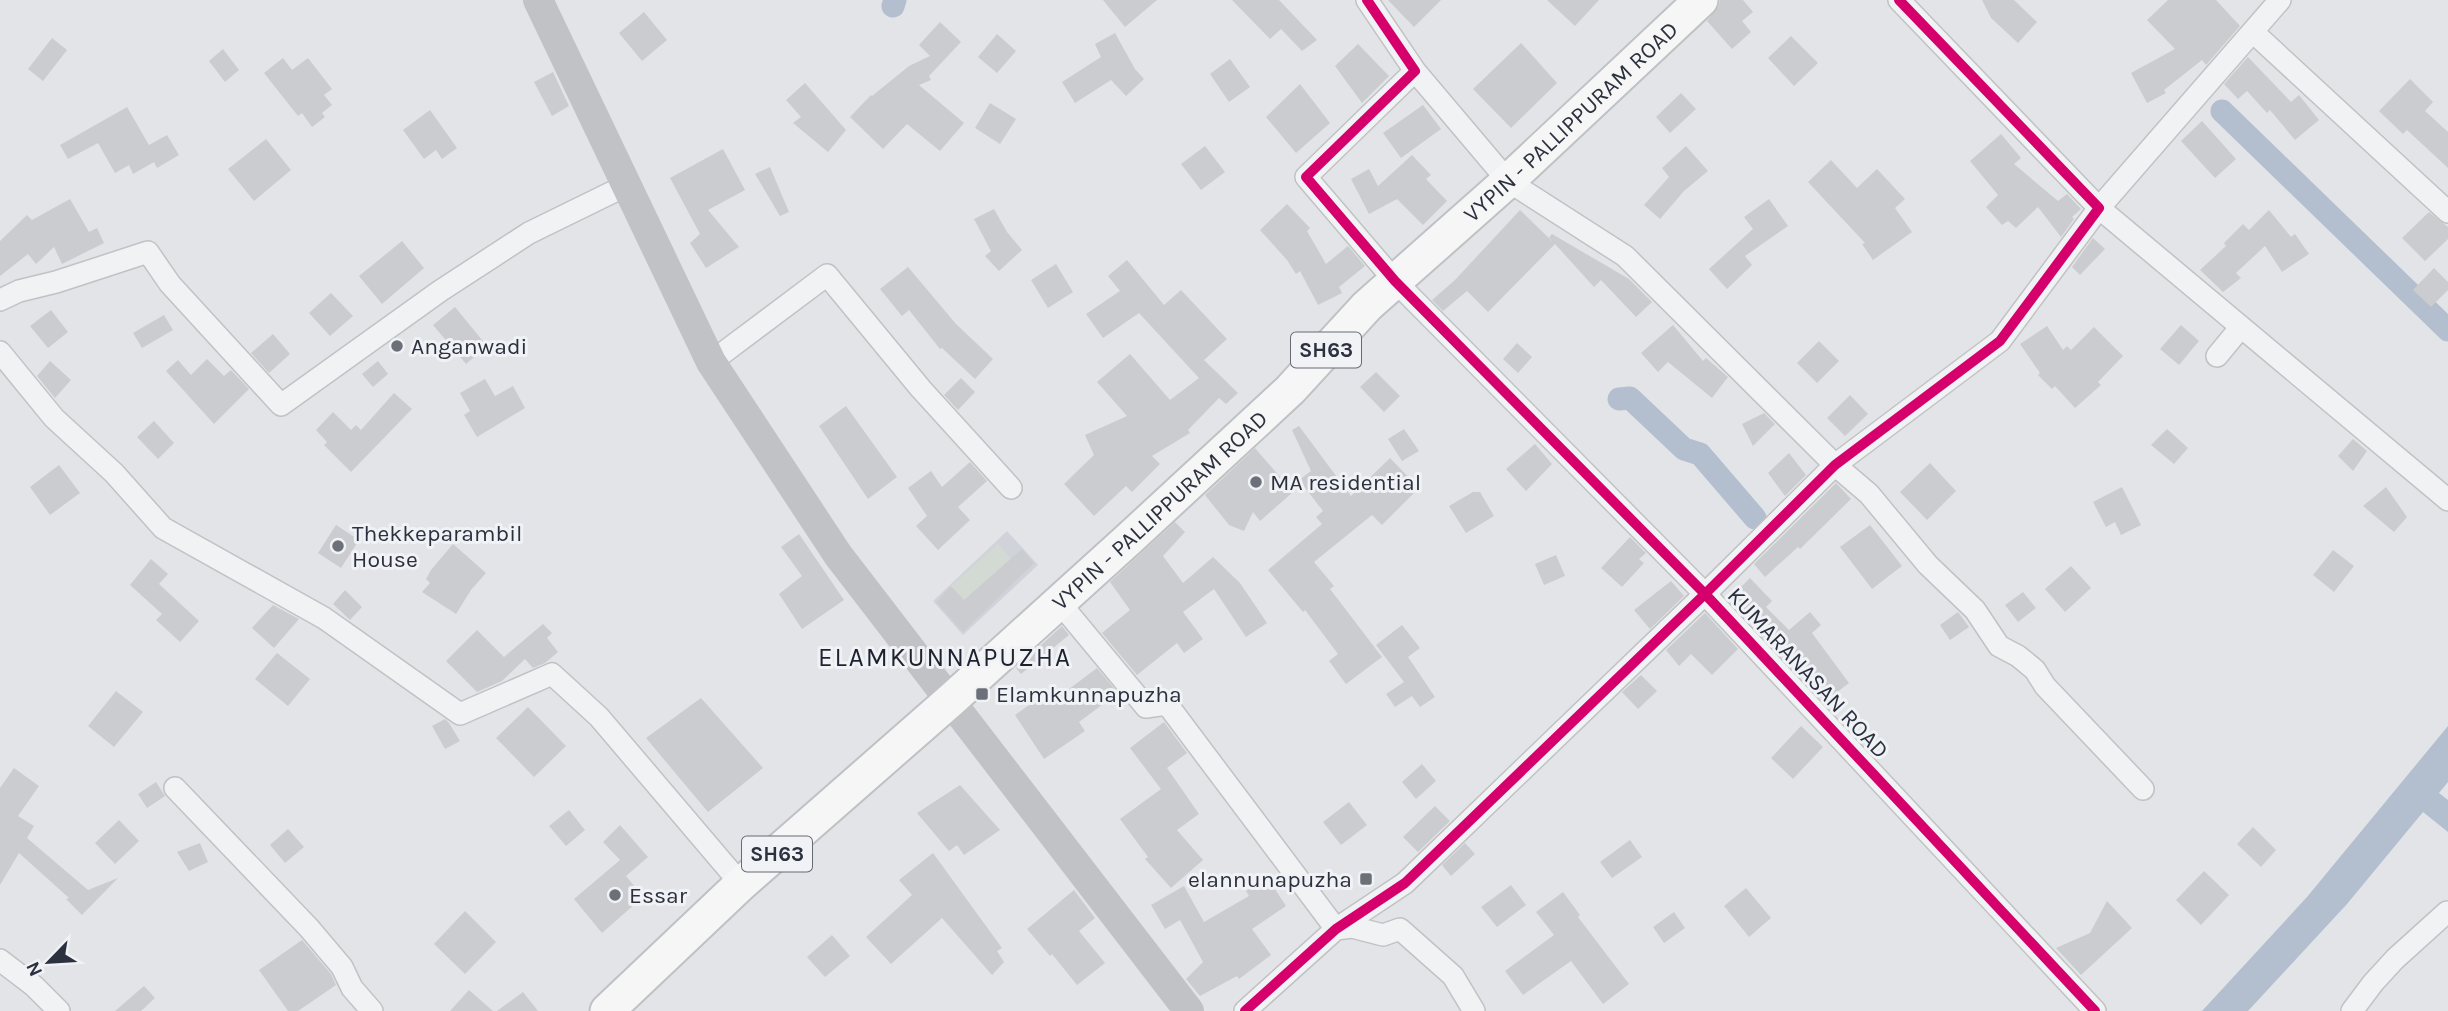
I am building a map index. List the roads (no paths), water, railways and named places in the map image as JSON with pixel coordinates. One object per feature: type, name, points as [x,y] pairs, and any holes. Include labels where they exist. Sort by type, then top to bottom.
[{"type":"main road","points":[[538,0],[711,362],[838,555],[1189,1011]]},
{"type":"main road","name":"VYPIN - PALLIPPURAM ROAD","points":[[616,1008],[741,884],[951,700],[1290,390],[1367,306],[1508,181],[1701,0]]},
{"type":"street","points":[[1367,0],[1415,71],[1508,181],[1625,256],[1835,465],[1869,494],[1928,565],[1975,610],[1999,646],[2018,656],[2035,670],[2045,687],[2143,789]]},
{"type":"street","points":[[1899,0],[2099,208],[2448,500]]},
{"type":"street","points":[[1245,1011],[1336,929],[1405,883],[1835,465],[2000,341],[2099,208],[2280,0]]},
{"type":"street","points":[[2253,32],[2448,212]]},
{"type":"street","name":"KUMARANASAN ROAD","points":[[1415,71],[1306,177],[1395,281],[1705,594],[2095,1011]]},
{"type":"street","points":[[0,300],[19,291],[148,253],[170,285],[281,405],[440,291],[529,233],[627,185]]},
{"type":"street","points":[[711,362],[827,275],[921,389],[1011,488]]},
{"type":"street","points":[[2217,356],[2241,327]]},
{"type":"street","points":[[0,352],[54,418],[114,473],[163,528],[324,618],[460,714],[552,674],[599,717],[741,884]]},
{"type":"street","points":[[1059,602],[1146,707],[1167,704],[1336,929]]},
{"type":"street","points":[[175,788],[309,928],[342,967],[352,988],[372,1011]]},
{"type":"street","points":[[2352,1011],[2373,982],[2395,959],[2447,912]]},
{"type":"street","points":[[1336,929],[1352,927],[1383,935],[1400,929],[1419,943],[1453,976],[1474,1011]]},
{"type":"street","points":[[0,960],[34,986],[59,1011]]},
{"type":"water","points":[[2448,726],[2448,782],[2439,793],[2448,800],[2448,832],[2423,812],[2347,904],[2248,1011],[2202,1011],[2307,897]]},
{"type":"waterway","points":[[893,6],[895,0]]},
{"type":"waterway","points":[[2222,111],[2448,330]]},
{"type":"waterway","points":[[1619,399],[1630,398],[1684,449],[1700,454],[1755,518]]},
{"type":"place","name":"Anganwadi","points":[[397,346]]},
{"type":"place","name":"MA residential","points":[[1256,482]]},
{"type":"place","name":"Thekkeparambil House","points":[[338,546]]},
{"type":"place","name":"Elamkunnapuzha","points":[[982,694]]},
{"type":"place","name":"elannunapuzha","points":[[1366,879]]},
{"type":"place","name":"Essar","points":[[615,895]]},
{"type":"district","name":"ELAMKUNNAPUZHA","points":[[945,657]]}]
